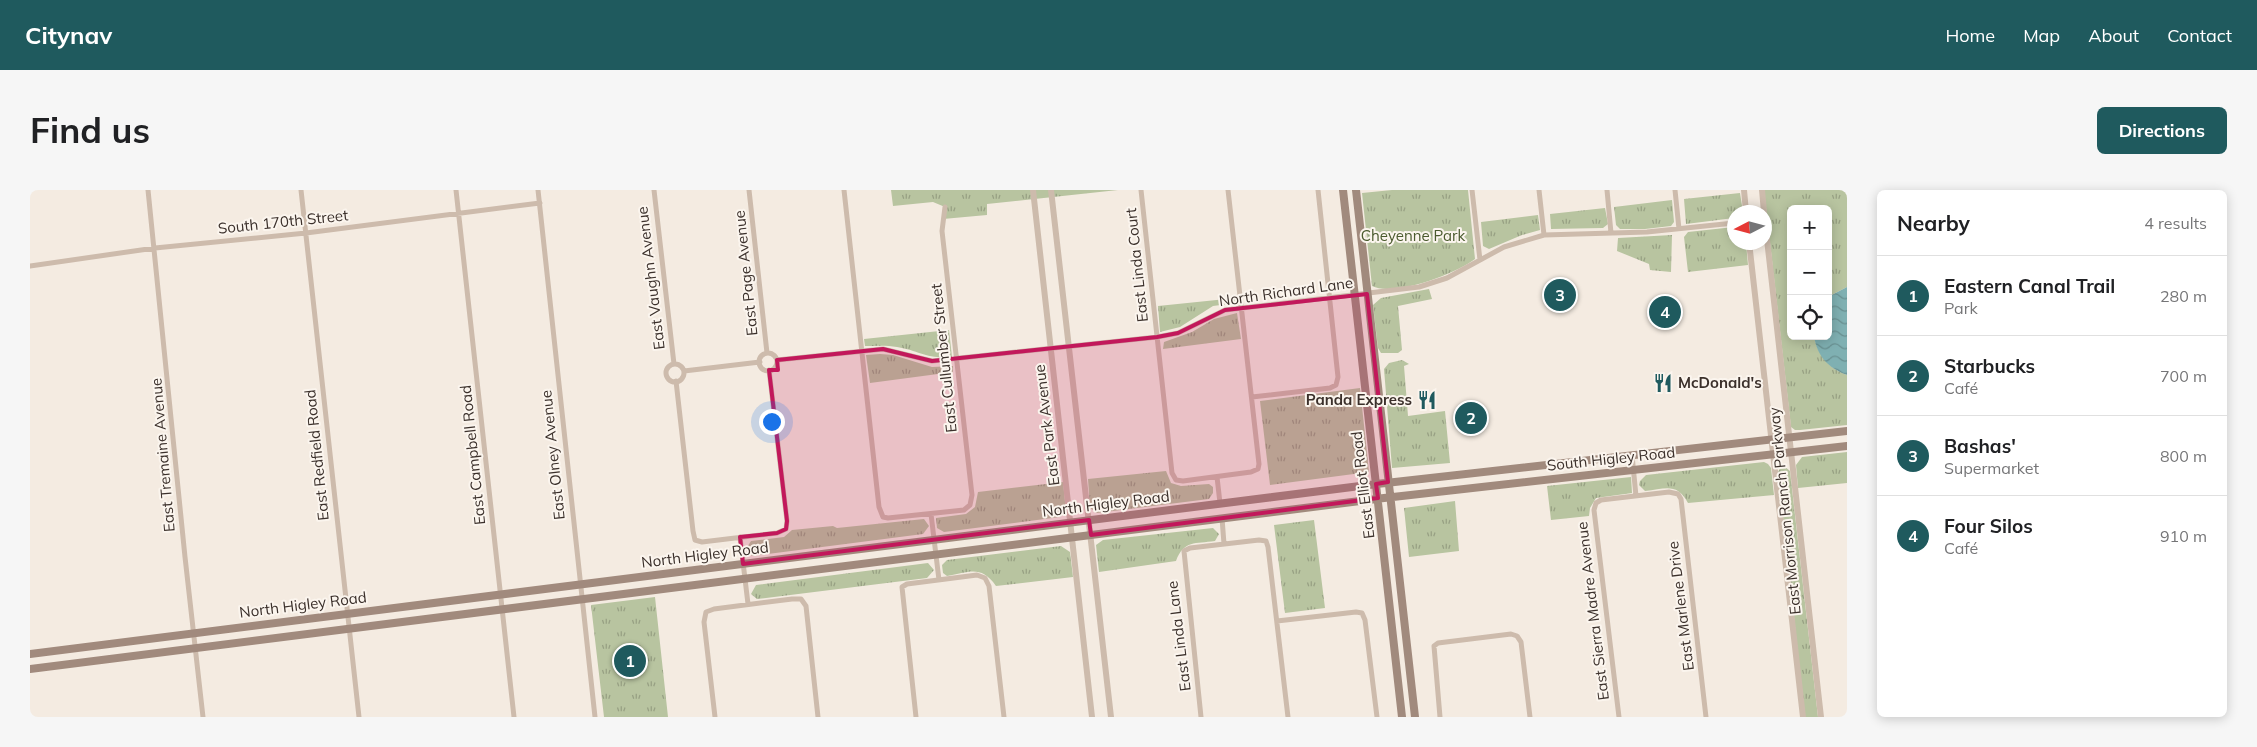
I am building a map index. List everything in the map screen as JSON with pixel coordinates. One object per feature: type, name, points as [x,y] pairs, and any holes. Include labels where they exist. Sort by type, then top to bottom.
[{"type":"main road","name":"East Elliot Road","points":[[1343,190],[1355,295],[1382,483],[1390,497],[1415,717]]},
{"type":"main road","name":"East Elliot Road","points":[[1356,190],[1367,294],[1382,483],[1378,498],[1402,717]]},
{"type":"main road","name":"South Higley Road","points":[[1382,483],[1847,431]]},
{"type":"main road","name":"South Higley Road","points":[[1378,498],[1847,446]]},
{"type":"main road","name":"North Higley Road","points":[[30,654],[1382,483]]},
{"type":"main road","name":"North Higley Road","points":[[30,669],[1378,498]]},
{"type":"street","name":"East Tremaine Avenue","points":[[148,190],[204,717]]},
{"type":"street","name":"East Redfield Road","points":[[301,190],[358,717]]},
{"type":"street","name":"East Campbell Road","points":[[456,190],[514,717]]},
{"type":"street","name":"East Olney Avenue","points":[[538,190],[596,717]]},
{"type":"street","name":"East Vaughn Avenue","points":[[654,190],[674,364]]},
{"type":"street","name":"East Page Avenue","points":[[749,190],[767,353]]},
{"type":"street","points":[[844,190],[879,507],[883,517],[931,514],[939,580]]},
{"type":"street","name":"East Park Avenue","points":[[1033,190],[1092,717]]},
{"type":"street","name":"East Park Avenue","points":[[1051,190],[1111,717]]},
{"type":"street","name":"East Linda Court","points":[[1141,190],[1157,337]]},
{"type":"street","points":[[1157,337],[1172,473],[1176,480],[1182,482],[1251,472],[1258,469],[1252,397],[1228,190]]},
{"type":"street","points":[[1252,397],[1330,388],[1336,385],[1338,378],[1318,190]]},
{"type":"street","points":[[1472,190],[1480,260]]},
{"type":"street","points":[[1539,190],[1544,235]]},
{"type":"street","points":[[1607,190],[1611,234]]},
{"type":"street","points":[[1675,190],[1679,229]]},
{"type":"street","points":[[1744,190],[1745,205]]},
{"type":"street","name":"East Morrison Ranch Parkway","points":[[1762,190],[1764,205]]},
{"type":"street","name":"South 170th Street","points":[[30,266],[155,248],[306,233],[540,203]]},
{"type":"street","name":"East Cullumber Street","points":[[931,514],[964,510],[970,505],[972,495],[942,231],[945,208]]},
{"type":"street","name":"North Richard Lane","points":[[777,360],[883,349],[932,361],[957,360],[1157,337],[1178,333],[1196,326],[1212,314],[1225,310],[1419,287],[1447,278],[1504,247],[1544,235],[1611,234],[1727,224]]},
{"type":"street","name":"East Morrison Ranch Parkway","points":[[1751,250],[1803,717]]},
{"type":"street","name":"East Morrison Ranch Parkway","points":[[1769,250],[1820,717]]},
{"type":"street","points":[[767,353],[774,355],[777,360],[776,366],[769,370],[763,368],[760,362],[762,356],[767,353]]},
{"type":"street","points":[[684,371],[760,362]]},
{"type":"street","points":[[674,364],[681,366],[684,371],[682,378],[676,381],[670,379],[667,374],[669,367],[674,364]]},
{"type":"street","points":[[676,381],[695,540],[702,542],[777,533],[786,529],[787,521],[769,370]]},
{"type":"street","points":[[1632,454],[1636,496]]},
{"type":"street","points":[[1217,477],[1220,503]]},
{"type":"street","name":"East Marlene Drive","points":[[1636,496],[1669,492],[1678,494],[1681,499],[1706,717]]},
{"type":"street","name":"East Sierra Madre Avenue","points":[[1618,717],[1594,518],[1596,503],[1601,500],[1636,496]]},
{"type":"street","points":[[1222,518],[1224,544],[1266,541],[1268,547],[1288,717]]},
{"type":"street","points":[[740,537],[748,604]]},
{"type":"street","name":"East Linda Lane","points":[[1201,717],[1184,551],[1190,548],[1224,544]]},
{"type":"street","points":[[916,717],[902,587],[907,584],[977,575],[985,578],[988,586],[1004,717]]},
{"type":"street","points":[[715,717],[704,622],[706,612],[748,604],[801,599],[806,606],[818,717]]},
{"type":"street","points":[[1277,621],[1356,612],[1362,613],[1365,620],[1377,717]]},
{"type":"street","points":[[1440,717],[1434,646],[1438,643],[1510,634],[1518,636],[1521,642],[1530,717]]},
{"type":"highlighted area","points":[[1367,294],[1388,482],[1376,484],[1378,498],[1369,500],[1091,535],[1089,520],[743,564],[740,537],[777,533],[786,529],[787,521],[769,370],[778,370],[777,360],[883,349],[932,361],[1157,337],[1178,333],[1225,310]]},
{"type":"green space","points":[[891,190],[1118,190],[987,204],[987,215],[943,219],[945,207],[933,202],[893,206]]},
{"type":"green space","name":"Cheyenne Park","points":[[1392,190],[1468,190],[1475,259],[1454,271],[1425,282],[1395,289],[1382,289],[1372,286],[1362,193]]},
{"type":"green space","points":[[1764,190],[1847,190],[1847,287],[1832,295],[1832,205],[1787,205],[1787,340],[1815,340],[1825,360],[1835,369],[1847,375],[1847,425],[1800,430],[1795,430],[1791,427],[1771,250],[1772,205],[1766,205]]},
{"type":"green space","points":[[1740,193],[1742,205],[1727,205],[1727,219],[1686,224],[1684,199]]},
{"type":"green space","points":[[1672,200],[1674,222],[1671,226],[1620,229],[1616,225],[1614,207]]},
{"type":"green space","points":[[1605,208],[1608,224],[1603,228],[1551,229],[1550,214]]},
{"type":"green space","points":[[1538,215],[1540,230],[1522,235],[1489,249],[1483,246],[1481,222]]},
{"type":"green space","points":[[1727,228],[1727,250],[1747,250],[1748,265],[1688,272],[1684,237],[1688,232]]},
{"type":"green space","points":[[1672,235],[1671,272],[1650,270],[1649,264],[1617,251],[1618,238]]},
{"type":"green space","points":[[1429,289],[1432,299],[1398,306],[1402,350],[1398,353],[1381,353],[1378,348],[1373,305],[1381,298]]},
{"type":"green space","points":[[1236,298],[1236,303],[1213,306],[1180,327],[1160,332],[1158,306]]},
{"type":"green space","points":[[1237,313],[1241,339],[1163,349],[1164,342],[1192,332],[1214,319]]},
{"type":"green space","points":[[949,330],[952,357],[929,356],[893,346],[865,346],[864,339]]},
{"type":"green space","points":[[866,355],[893,355],[932,367],[953,366],[953,372],[870,383]]},
{"type":"green space","points":[[1402,360],[1409,364],[1404,366],[1408,416],[1445,411],[1450,463],[1392,468],[1384,369],[1389,363]]},
{"type":"green space","points":[[1360,388],[1369,472],[1270,485],[1260,401]]},
{"type":"green space","points":[[1847,452],[1847,483],[1798,488],[1796,465],[1802,457]]},
{"type":"green space","points":[[1764,462],[1771,468],[1774,495],[1688,503],[1684,496],[1675,489],[1664,488],[1645,491],[1639,485],[1646,475]]},
{"type":"green space","points":[[1784,466],[1790,471],[1818,717],[1805,717],[1778,472]]},
{"type":"green space","points":[[1166,471],[1171,483],[1181,486],[1209,484],[1213,487],[1213,493],[1209,499],[1097,513],[1090,508],[1088,479]]},
{"type":"green space","points":[[1631,477],[1632,493],[1596,498],[1590,508],[1589,516],[1551,520],[1547,486]]},
{"type":"green space","points":[[1063,482],[1066,511],[1060,517],[944,532],[937,528],[936,518],[966,514],[975,507],[978,492]]},
{"type":"green space","points":[[1455,501],[1459,551],[1409,557],[1404,508]]},
{"type":"green space","points":[[924,519],[929,526],[923,534],[752,556],[746,549],[751,541],[784,537],[792,530],[833,526],[837,528]]},
{"type":"green space","points":[[1314,520],[1325,608],[1285,613],[1274,525]]},
{"type":"green space","points":[[1213,528],[1219,534],[1215,541],[1187,546],[1179,554],[1176,561],[1099,572],[1096,545],[1103,540]]},
{"type":"green space","points":[[1061,546],[1070,552],[1073,577],[996,586],[991,579],[980,573],[969,572],[947,576],[943,573],[942,565],[947,560]]},
{"type":"green space","points":[[928,563],[934,570],[927,578],[757,599],[751,594],[756,585]]},
{"type":"green space","points":[[655,597],[668,717],[604,717],[591,605]]},
{"type":"water","points":[[1847,287],[1847,375],[1829,365],[1818,350],[1815,340],[1832,340],[1832,295]]},
{"type":"place","name":"Bashas'","points":[[1560,295]]},
{"type":"place","name":"Four Silos","points":[[1665,312]]},
{"type":"place","name":"McDonald's","points":[[1663,383]]},
{"type":"place","name":"Panda Express","points":[[1427,400]]},
{"type":"place","name":"Starbucks","points":[[1471,418]]},
{"type":"place","name":"Eastern Canal Trail","points":[[630,661]]}]
